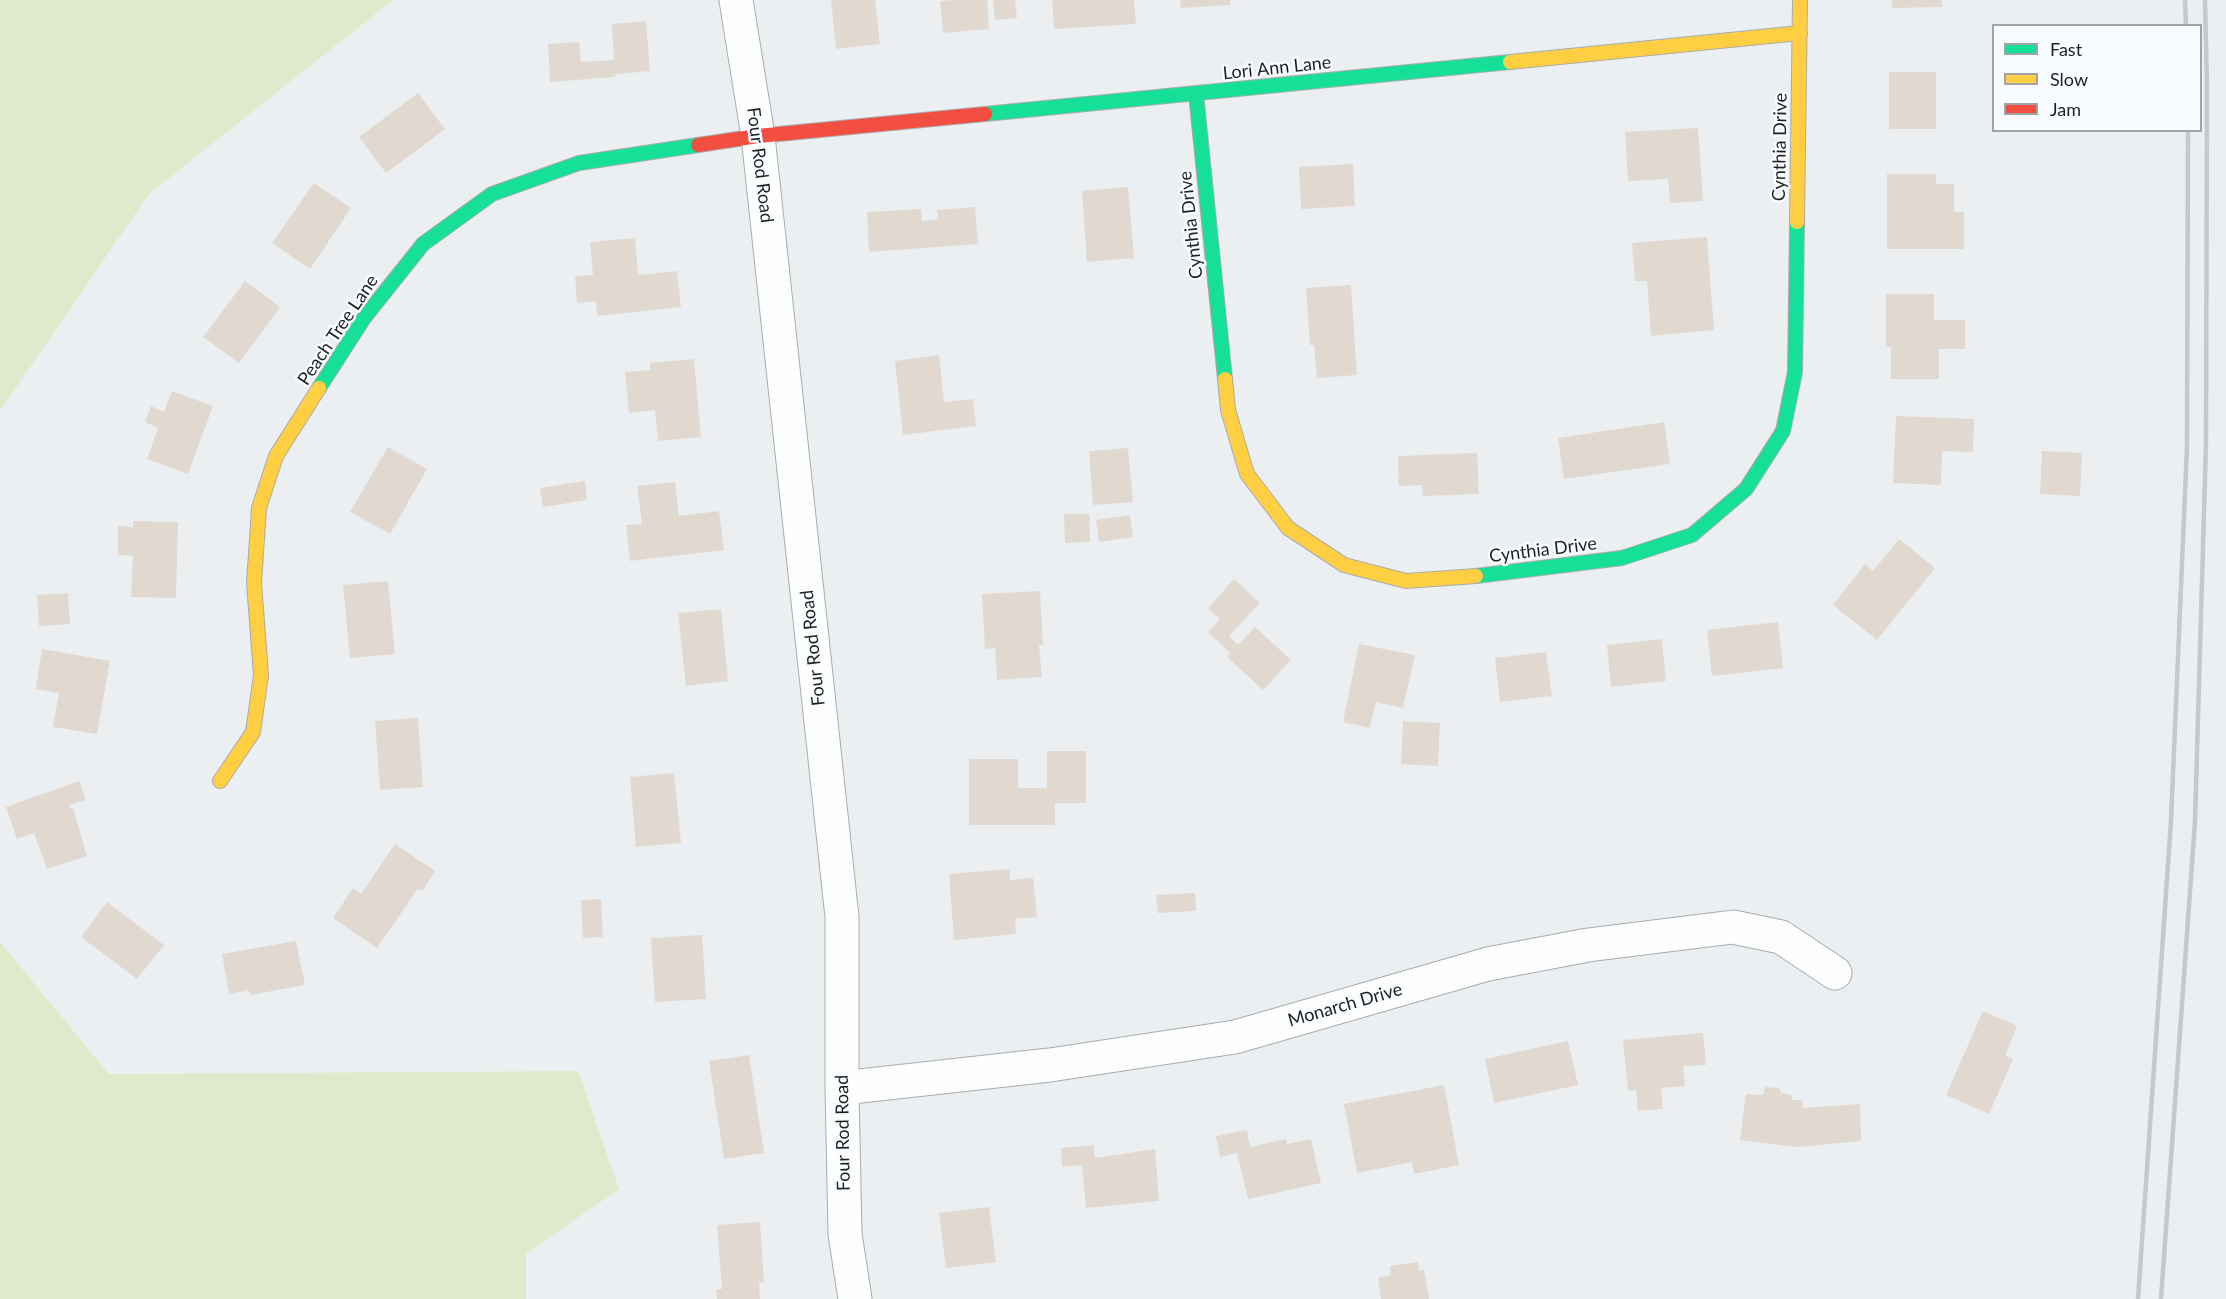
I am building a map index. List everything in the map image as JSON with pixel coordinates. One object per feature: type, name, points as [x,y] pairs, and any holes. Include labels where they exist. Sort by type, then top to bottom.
[{"type":"street","name":"Four Rod Road","points":[[736,0],[758,136],[842,917],[845,1234],[855,1299]]},
{"type":"street","name":"Cynthia Drive","points":[[1196,94],[1228,410],[1247,474],[1288,528],[1344,565],[1406,581],[1464,578],[1622,558],[1692,535],[1746,489],[1783,431],[1794,372],[1800,0]]},
{"type":"street","name":"Lori Ann Lane","points":[[758,136],[1800,33]]},
{"type":"street","name":"Peach Tree Lane","points":[[220,780],[253,732],[261,675],[254,583],[259,508],[276,456],[364,318],[423,244],[492,194],[579,162],[758,136]]},
{"type":"street","name":"Monarch Drive","points":[[842,1088],[1050,1065],[1235,1037],[1488,964],[1588,945],[1733,927],[1781,936],[1835,973]]},
{"type":"green space","points":[[0,0],[393,0],[149,194],[0,411]]},
{"type":"green space","points":[[0,942],[109,1074],[578,1071],[619,1189],[526,1254],[526,1299],[0,1299]]},
{"type":"building","points":[[831,0],[875,0],[880,44],[836,49]]},
{"type":"building","points":[[987,0],[989,29],[943,33],[940,1]]},
{"type":"building","points":[[993,0],[1015,0],[1017,18],[995,20]]},
{"type":"building","points":[[1052,0],[1134,0],[1136,24],[1054,29]]},
{"type":"building","points":[[1180,0],[1230,0],[1230,5],[1181,8]]},
{"type":"building","points":[[1892,0],[1942,0],[1942,7],[1892,8]]},
{"type":"building","points":[[646,21],[650,71],[617,74],[614,77],[550,82],[548,44],[579,42],[581,62],[614,60],[612,24]]},
{"type":"building","points":[[1889,72],[1936,72],[1936,129],[1889,129]]},
{"type":"building","points":[[418,93],[445,129],[386,173],[359,137]]},
{"type":"building","points":[[1698,128],[1703,201],[1670,203],[1668,179],[1628,181],[1625,132]]},
{"type":"building","points":[[1353,164],[1355,206],[1301,209],[1299,167]]},
{"type":"building","points":[[1887,174],[1936,174],[1936,184],[1954,184],[1954,212],[1964,212],[1964,249],[1887,249]]},
{"type":"building","points":[[314,183],[351,208],[310,269],[272,243]]},
{"type":"building","points":[[1128,187],[1134,258],[1087,262],[1082,191]]},
{"type":"building","points":[[975,207],[978,244],[869,252],[867,212],[921,209],[922,221],[938,219],[937,210]]},
{"type":"building","points":[[1707,237],[1714,330],[1651,336],[1647,281],[1635,281],[1632,243]]},
{"type":"building","points":[[635,238],[638,275],[677,271],[681,307],[597,316],[596,301],[577,303],[575,276],[593,275],[590,242]]},
{"type":"building","points":[[245,281],[280,307],[239,363],[203,337]]},
{"type":"building","points":[[1351,285],[1357,375],[1317,378],[1314,345],[1310,345],[1306,288]]},
{"type":"building","points":[[1886,294],[1934,294],[1934,320],[1965,320],[1965,349],[1939,349],[1939,379],[1891,379],[1891,347],[1886,347]]},
{"type":"building","points":[[939,355],[944,402],[973,399],[976,426],[903,435],[895,361]]},
{"type":"building","points":[[694,359],[701,437],[658,441],[655,410],[629,413],[625,372],[650,370],[650,363]]},
{"type":"building","points":[[172,391],[213,406],[188,474],[147,459],[158,428],[145,422],[151,406],[164,412]]},
{"type":"building","points":[[1896,416],[1974,419],[1973,452],[1942,451],[1941,485],[1893,483]]},
{"type":"building","points":[[1664,422],[1670,464],[1564,479],[1558,438]]},
{"type":"building","points":[[388,447],[427,469],[390,534],[350,512]]},
{"type":"building","points":[[1128,448],[1133,502],[1093,505],[1089,451]]},
{"type":"building","points":[[2042,451],[2082,453],[2080,496],[2040,494]]},
{"type":"building","points":[[1477,453],[1479,494],[1423,496],[1422,485],[1399,486],[1398,456]]},
{"type":"building","points":[[585,481],[587,500],[543,507],[540,488]]},
{"type":"building","points":[[675,482],[679,516],[719,511],[724,550],[630,561],[626,525],[642,524],[637,486]]},
{"type":"building","points":[[1064,514],[1089,514],[1090,542],[1065,543]]},
{"type":"building","points":[[1130,515],[1133,537],[1099,542],[1096,520]]},
{"type":"building","points":[[133,521],[178,522],[176,598],[131,597],[133,556],[118,555],[118,526],[133,527]]},
{"type":"building","points":[[1899,539],[1935,568],[1877,640],[1833,605],[1865,564],[1873,571]]},
{"type":"building","points":[[1234,579],[1260,603],[1229,636],[1238,645],[1255,627],[1291,660],[1263,690],[1227,657],[1230,653],[1208,632],[1220,619],[1208,608]]},
{"type":"building","points":[[388,581],[395,654],[350,658],[343,585]]},
{"type":"building","points":[[1040,591],[1043,645],[1039,645],[1042,677],[997,680],[995,648],[985,649],[982,594]]},
{"type":"building","points":[[68,593],[70,624],[39,626],[37,595]]},
{"type":"building","points":[[721,609],[728,681],[686,686],[678,613]]},
{"type":"building","points":[[1778,622],[1783,668],[1712,676],[1707,630]]},
{"type":"building","points":[[1662,639],[1666,681],[1611,687],[1607,645]]},
{"type":"building","points":[[1359,644],[1415,655],[1403,708],[1376,702],[1370,728],[1343,722]]},
{"type":"building","points":[[42,649],[110,661],[97,734],[53,727],[59,693],[36,689]]},
{"type":"building","points":[[1546,652],[1552,696],[1500,702],[1495,658]]},
{"type":"building","points":[[418,718],[423,787],[380,790],[375,721]]},
{"type":"building","points":[[1403,721],[1440,723],[1438,766],[1401,764]]},
{"type":"building","points":[[1047,751],[1086,751],[1086,803],[1055,803],[1055,825],[969,825],[969,759],[1018,759],[1018,788],[1047,788]]},
{"type":"building","points":[[674,773],[681,843],[636,847],[630,777]]},
{"type":"building","points":[[79,781],[86,800],[69,805],[71,809],[73,808],[87,856],[47,869],[34,833],[17,839],[6,807]]},
{"type":"building","points":[[395,844],[435,871],[423,890],[417,890],[377,948],[333,918],[353,888],[361,894]]},
{"type":"building","points":[[1010,869],[1010,880],[1033,878],[1037,917],[1015,919],[1016,934],[954,940],[949,874]]},
{"type":"building","points":[[1195,893],[1196,911],[1158,913],[1156,895]]},
{"type":"building","points":[[601,899],[603,937],[583,938],[581,900]]},
{"type":"building","points":[[107,902],[164,945],[137,979],[81,937]]},
{"type":"building","points":[[702,935],[706,999],[655,1002],[651,938]]},
{"type":"building","points":[[296,941],[305,985],[251,995],[248,990],[229,994],[222,954]]},
{"type":"building","points":[[1983,1011],[2017,1026],[2005,1056],[2013,1059],[1989,1114],[1946,1095]]},
{"type":"building","points":[[1703,1033],[1706,1065],[1683,1066],[1685,1086],[1661,1088],[1663,1109],[1638,1111],[1636,1090],[1628,1091],[1623,1040]]},
{"type":"building","points":[[1568,1041],[1578,1085],[1494,1103],[1485,1059]]},
{"type":"building","points":[[749,1055],[764,1153],[724,1159],[709,1061]]},
{"type":"building","points":[[1444,1085],[1459,1165],[1414,1174],[1412,1162],[1357,1173],[1344,1104]]},
{"type":"building","points":[[1765,1087],[1779,1088],[1781,1093],[1791,1095],[1792,1100],[1802,1100],[1803,1108],[1860,1104],[1861,1141],[1797,1147],[1740,1140],[1746,1094],[1763,1095]]},
{"type":"building","points":[[1247,1130],[1250,1147],[1286,1139],[1287,1144],[1311,1139],[1321,1183],[1248,1199],[1237,1153],[1220,1157],[1216,1136]]},
{"type":"building","points":[[1094,1145],[1095,1158],[1155,1149],[1159,1201],[1086,1208],[1082,1165],[1062,1167],[1061,1148]]},
{"type":"building","points":[[989,1207],[996,1262],[946,1268],[939,1213]]},
{"type":"building","points":[[760,1222],[764,1282],[759,1282],[760,1299],[717,1299],[716,1289],[722,1289],[717,1225]]},
{"type":"building","points":[[1418,1262],[1419,1271],[1424,1270],[1429,1299],[1381,1299],[1378,1278],[1391,1275],[1390,1266]]},
{"type":"railway","points":[[2185,0],[2186,24]]},
{"type":"railway","points":[[2161,1299],[2195,821],[2206,444],[2207,85],[2205,0]]},
{"type":"railway","points":[[2138,1299],[2171,821],[2187,446],[2188,132]]},
{"type":"traffic: fast","points":[[985,114],[1510,62]]},
{"type":"traffic: fast","points":[[1196,94],[1225,379]]},
{"type":"traffic: fast","points":[[319,388],[364,318],[423,244],[492,194],[579,163],[698,145]]},
{"type":"traffic: fast","points":[[1476,576],[1622,558],[1692,535],[1746,489],[1783,431],[1795,372],[1797,222]]},
{"type":"traffic: slow","points":[[1797,222],[1800,0]]},
{"type":"traffic: slow","points":[[1510,62],[1800,33]]},
{"type":"traffic: slow","points":[[1225,379],[1228,410],[1247,474],[1288,528],[1344,565],[1406,581],[1476,576]]},
{"type":"traffic: slow","points":[[220,781],[253,732],[261,675],[254,583],[259,508],[276,456],[319,388]]},
{"type":"traffic: jam","points":[[698,145],[758,136],[985,114]]}]
